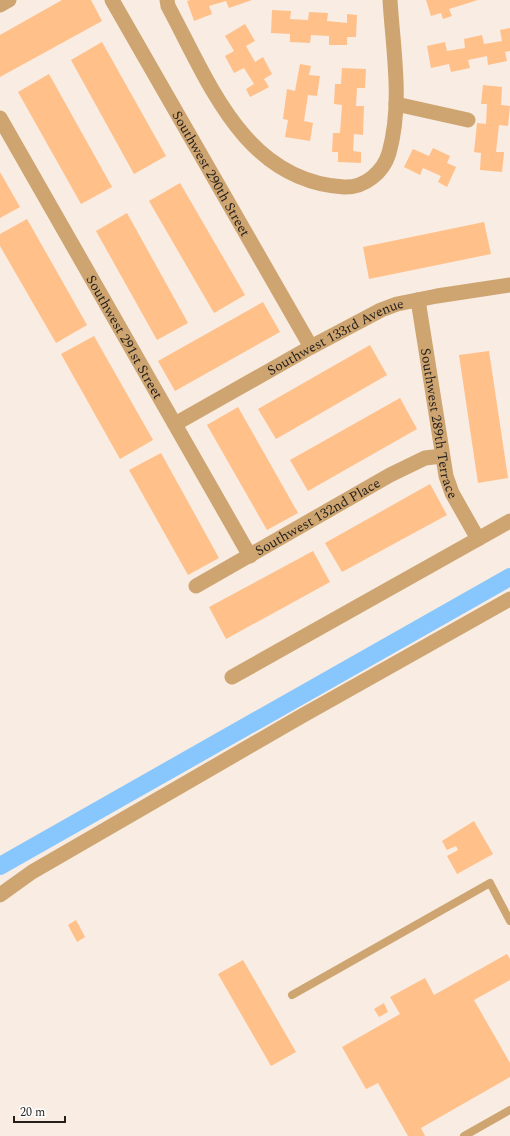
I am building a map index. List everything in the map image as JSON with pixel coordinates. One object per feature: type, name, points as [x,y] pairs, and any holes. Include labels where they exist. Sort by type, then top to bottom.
[{"type":"street","points":[[0,5],[9,0]]},
{"type":"street","name":"Southwest 290th Street","points":[[112,0],[311,347]]},
{"type":"street","points":[[166,0],[229,118],[246,140],[262,155],[295,175],[318,183],[348,187],[363,184],[375,176],[383,166],[389,154],[397,86],[390,0]]},
{"type":"street","points":[[396,104],[468,120]]},
{"type":"street","name":"Southwest 291st Street","points":[[0,118],[250,556]]},
{"type":"street","name":"Southwest 133rd Avenue","points":[[175,424],[367,316],[397,304],[472,290],[510,285]]},
{"type":"street","name":"Southwest 289th Terrace","points":[[418,300],[446,476],[452,493],[478,539]]},
{"type":"street","name":"Southwest 132nd Place","points":[[196,586],[411,464],[425,458],[442,456]]},
{"type":"street","points":[[232,677],[510,521]]},
{"type":"street","points":[[0,895],[32,872],[510,599]]},
{"type":"lane","points":[[292,995],[490,883],[510,921]]},
{"type":"lane","points":[[464,1136],[510,1110]]},
{"type":"building","points":[[62,0],[91,0],[102,21],[0,77],[0,35]]},
{"type":"building","points":[[252,0],[229,8],[226,1],[209,6],[212,14],[194,21],[187,1]]},
{"type":"building","points":[[426,0],[478,0],[449,9],[452,16],[443,19],[441,13],[431,16]]},
{"type":"building","points":[[272,10],[291,11],[290,19],[308,20],[309,12],[328,13],[327,21],[347,23],[347,14],[357,15],[356,37],[347,37],[347,45],[329,45],[329,36],[311,35],[310,43],[290,42],[290,34],[271,33]]},
{"type":"building","points":[[245,24],[255,41],[246,46],[255,62],[263,57],[272,74],[264,79],[269,87],[250,97],[246,89],[254,84],[244,68],[234,73],[225,56],[234,51],[225,36]]},
{"type":"building","points":[[510,28],[510,51],[505,52],[507,61],[488,65],[487,56],[468,60],[470,68],[451,72],[449,64],[431,68],[427,46],[445,42],[447,51],[465,48],[464,39],[482,35],[484,44],[502,41],[500,30]]},
{"type":"building","points":[[102,42],[166,156],[134,174],[71,60]]},
{"type":"building","points":[[300,64],[311,66],[309,75],[320,76],[317,96],[308,95],[304,121],[313,123],[310,141],[285,137],[288,120],[283,119],[287,89],[295,91]]},
{"type":"building","points":[[342,68],[366,69],[365,88],[357,88],[356,106],[364,106],[363,135],[354,134],[353,151],[361,152],[361,163],[338,162],[338,152],[332,152],[333,133],[340,133],[342,105],[334,104],[335,84],[341,84]]},
{"type":"building","points":[[49,74],[112,187],[81,204],[18,92]]},
{"type":"building","points":[[483,85],[502,87],[501,105],[510,106],[508,126],[499,125],[496,152],[504,152],[502,172],[480,170],[481,153],[474,152],[477,123],[486,124],[487,104],[481,104]]},
{"type":"building","points":[[433,148],[450,156],[447,163],[456,167],[447,187],[438,182],[441,176],[423,168],[420,175],[404,167],[413,149],[429,156]]},
{"type":"building","points":[[0,172],[20,207],[0,218]]},
{"type":"building","points":[[180,183],[245,295],[214,313],[149,201]]},
{"type":"building","points":[[127,213],[188,323],[157,340],[96,231]]},
{"type":"building","points":[[27,219],[87,325],[56,343],[0,246],[0,234]]},
{"type":"building","points":[[484,222],[491,254],[369,279],[363,247]]},
{"type":"building","points":[[263,302],[280,332],[175,391],[158,361]]},
{"type":"building","points":[[94,336],[153,440],[120,459],[61,354]]},
{"type":"building","points":[[370,345],[387,375],[276,439],[258,409]]},
{"type":"building","points":[[489,351],[508,478],[478,483],[459,355]]},
{"type":"building","points":[[400,398],[417,429],[308,491],[290,460]]},
{"type":"building","points":[[238,407],[298,513],[267,530],[207,425]]},
{"type":"building","points":[[161,453],[219,558],[188,575],[129,470]]},
{"type":"building","points":[[430,484],[447,515],[342,572],[325,543]]},
{"type":"building","points":[[313,551],[330,582],[226,639],[209,607]]},
{"type":"building","points":[[474,821],[493,854],[457,874],[447,856],[458,850],[456,846],[447,850],[442,841]]},
{"type":"building","points":[[76,920],[85,937],[77,942],[68,925]]},
{"type":"building","points":[[507,954],[510,959],[510,980],[474,1000],[510,1063],[510,1077],[421,1128],[425,1136],[408,1136],[378,1083],[366,1089],[342,1047],[400,1014],[390,997],[425,978],[434,995]]},
{"type":"building","points":[[243,960],[296,1052],[271,1066],[218,974]]},
{"type":"building","points":[[384,1003],[388,1012],[379,1017],[374,1009]]},
{"type":"waterway","points":[[0,866],[510,577]]}]
